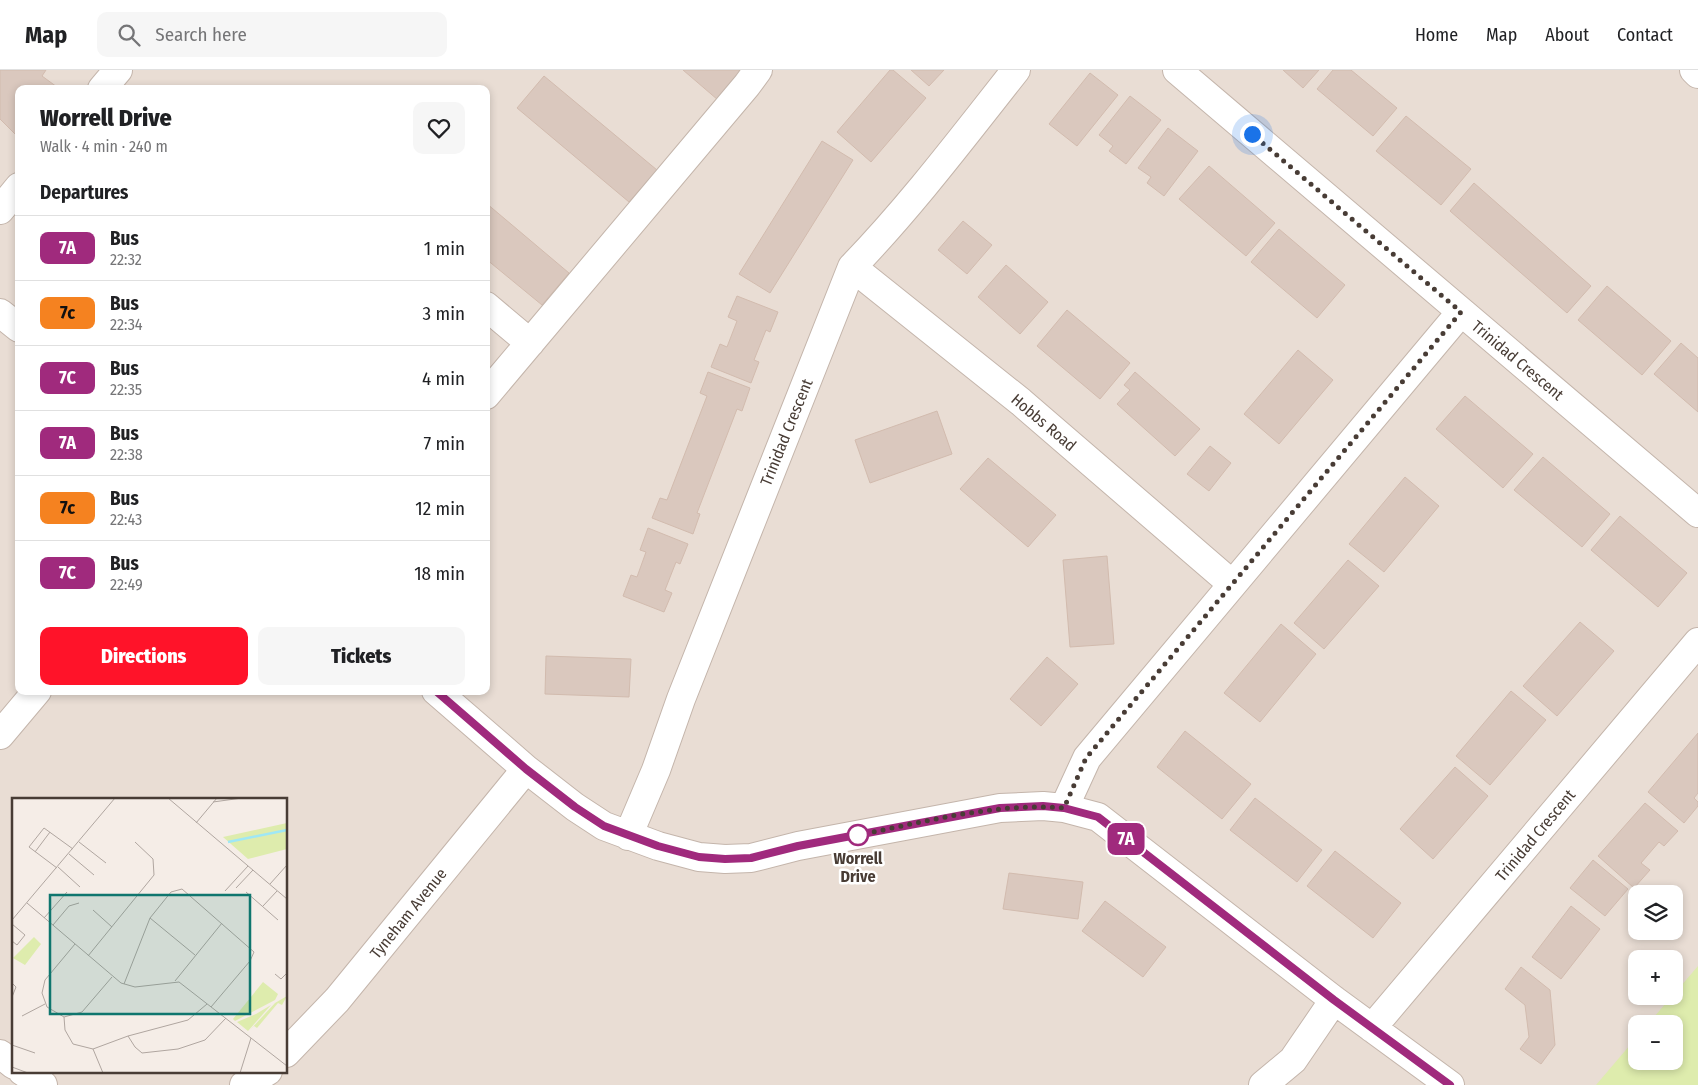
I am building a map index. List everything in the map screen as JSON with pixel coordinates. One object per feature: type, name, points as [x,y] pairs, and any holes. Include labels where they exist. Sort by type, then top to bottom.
[{"type":"street","points":[[105,85],[118,70]]},
{"type":"street","points":[[490,390],[758,70]]},
{"type":"street","name":"Trinidad Crescent","points":[[628,836],[656,770],[681,699],[852,267],[918,193],[1016,70]]},
{"type":"street","name":"Trinidad Crescent","points":[[1177,70],[1698,513]]},
{"type":"street","points":[[1694,70],[1698,74]]},
{"type":"street","points":[[0,210],[15,192]]},
{"type":"street","name":"Hobbs Road","points":[[852,267],[1021,402],[1232,584]]},
{"type":"street","points":[[490,309],[530,343]]},
{"type":"street","points":[[1064,808],[1086,758],[1461,312]]},
{"type":"street","points":[[0,313],[15,325]]},
{"type":"street","name":"Trinidad Crescent","points":[[1372,1028],[1698,642]]},
{"type":"street","points":[[0,735],[34,695]]},
{"type":"street","points":[[441,695],[526,769],[575,807],[604,826],[658,846],[699,857],[751,858],[798,846],[1000,808],[1043,806],[1064,808],[1098,817],[1334,1000],[1450,1085]]},
{"type":"street","name":"Tyneham Avenue","points":[[288,1051],[337,1000],[526,769]]},
{"type":"street","points":[[1263,1085],[1293,1060],[1334,1000]]},
{"type":"street","points":[[0,1054],[12,1063]]},
{"type":"street","points":[[24,1072],[43,1085]]},
{"type":"street","points":[[244,1085],[266,1072]]},
{"type":"shaded area","points":[[0,70],[1698,70],[1698,1085],[0,1085]]},
{"type":"green space","points":[[1698,966],[1698,1085],[1596,1085],[1628,1047],[1628,1070],[1683,1070],[1683,1015],[1656,1015],[1664,1005],[1683,1005],[1683,984]]},
{"type":"building","points":[[0,70],[46,70],[42,76],[54,85],[15,85],[15,134],[0,119]]},
{"type":"building","points":[[683,70],[744,70],[718,100]]},
{"type":"building","points":[[890,70],[893,70],[926,98],[871,162],[837,132]]},
{"type":"building","points":[[911,70],[944,70],[929,86]]},
{"type":"building","points":[[1283,70],[1319,70],[1303,88]]},
{"type":"building","points":[[1333,70],[1351,70],[1397,108],[1373,136],[1317,89]]},
{"type":"building","points":[[1090,73],[1118,95],[1077,146],[1049,124]]},
{"type":"building","points":[[544,76],[657,170],[629,202],[517,108]]},
{"type":"building","points":[[1130,96],[1161,120],[1126,164],[1109,151],[1113,146],[1099,135]]},
{"type":"building","points":[[1406,116],[1471,169],[1441,205],[1376,151]]},
{"type":"building","points":[[1168,128],[1198,151],[1164,196],[1147,183],[1151,177],[1138,168]]},
{"type":"building","points":[[822,141],[853,160],[770,293],[739,274]]},
{"type":"building","points":[[1209,166],[1275,223],[1246,256],[1179,199]]},
{"type":"building","points":[[1474,183],[1591,286],[1567,313],[1450,211]]},
{"type":"building","points":[[490,206],[569,273],[542,305],[490,262]]},
{"type":"building","points":[[963,221],[992,245],[967,274],[938,250]]},
{"type":"building","points":[[1279,229],[1345,285],[1317,318],[1251,262]]},
{"type":"building","points":[[1006,265],[1048,302],[1020,334],[978,297]]},
{"type":"building","points":[[1607,286],[1671,341],[1642,375],[1578,320]]},
{"type":"building","points":[[737,296],[778,312],[770,332],[766,330],[754,360],[759,362],[751,383],[711,367],[720,344],[727,347],[737,321],[728,317]]},
{"type":"building","points":[[1067,310],[1130,363],[1100,399],[1037,346]]},
{"type":"building","points":[[1681,343],[1698,358],[1698,412],[1654,374]]},
{"type":"building","points":[[1298,350],[1333,380],[1279,444],[1244,414]]},
{"type":"building","points":[[708,372],[750,388],[742,411],[737,409],[697,513],[700,514],[693,534],[652,518],[660,498],[667,500],[707,396],[700,393]]},
{"type":"building","points":[[1135,372],[1200,429],[1175,456],[1117,404],[1130,390],[1124,385]]},
{"type":"building","points":[[1465,396],[1533,454],[1503,488],[1436,429]]},
{"type":"building","points":[[937,411],[952,454],[870,483],[855,440]]},
{"type":"building","points":[[1210,446],[1231,463],[1209,491],[1187,474]]},
{"type":"building","points":[[1543,457],[1610,514],[1582,547],[1514,490]]},
{"type":"building","points":[[988,458],[1056,515],[1028,547],[960,489]]},
{"type":"building","points":[[1405,477],[1439,506],[1384,572],[1349,544]]},
{"type":"building","points":[[1620,516],[1687,573],[1658,607],[1591,550]]},
{"type":"building","points":[[648,528],[688,544],[680,564],[676,562],[665,590],[672,593],[664,612],[623,596],[631,575],[637,577],[646,552],[640,550]]},
{"type":"building","points":[[1107,556],[1114,644],[1070,647],[1063,560]]},
{"type":"building","points":[[1348,560],[1379,586],[1324,649],[1294,623]]},
{"type":"building","points":[[1580,622],[1614,651],[1557,716],[1523,686]]},
{"type":"building","points":[[1281,624],[1316,654],[1260,722],[1224,693]]},
{"type":"building","points":[[546,656],[631,659],[629,697],[545,694]]},
{"type":"building","points":[[1047,657],[1078,684],[1041,726],[1010,699]]},
{"type":"building","points":[[1511,691],[1546,720],[1490,785],[1456,756]]},
{"type":"building","points":[[1185,731],[1251,784],[1222,819],[1157,767]]},
{"type":"building","points":[[1698,733],[1698,793],[1694,798],[1698,802],[1698,806],[1684,823],[1648,792]]},
{"type":"building","points":[[1455,767],[1488,796],[1433,859],[1400,829]]},
{"type":"building","points":[[1255,798],[1322,850],[1297,882],[1230,830]]},
{"type":"building","points":[[1645,803],[1678,831],[1664,846],[1659,842],[1641,863],[1650,870],[1637,885],[1631,885],[1598,856]]},
{"type":"building","points":[[1335,851],[1401,903],[1373,938],[1307,886]]},
{"type":"building","points":[[1593,860],[1628,889],[1605,916],[1570,888]]},
{"type":"building","points":[[1009,873],[1083,882],[1078,919],[1003,909]]},
{"type":"building","points":[[1105,901],[1166,947],[1143,977],[1082,931]]},
{"type":"building","points":[[1571,906],[1600,929],[1561,979],[1532,957]]},
{"type":"building","points":[[1521,967],[1550,990],[1555,1045],[1541,1064],[1520,1049],[1529,1037],[1525,1005],[1505,989]]},
{"type":"bus line","name":"7A","points":[[441,695],[526,769],[575,807],[604,826],[658,846],[699,857],[751,858],[798,846],[1000,808],[1043,806],[1064,808],[1098,817],[1334,1000],[1450,1085]]},
{"type":"place","name":"Worrell Drive","points":[[858,835]]},
{"type":"route","points":[[858,835],[853,836],[1000,808],[1043,806],[1064,808],[1086,758],[1461,312],[1252,134]]}]
